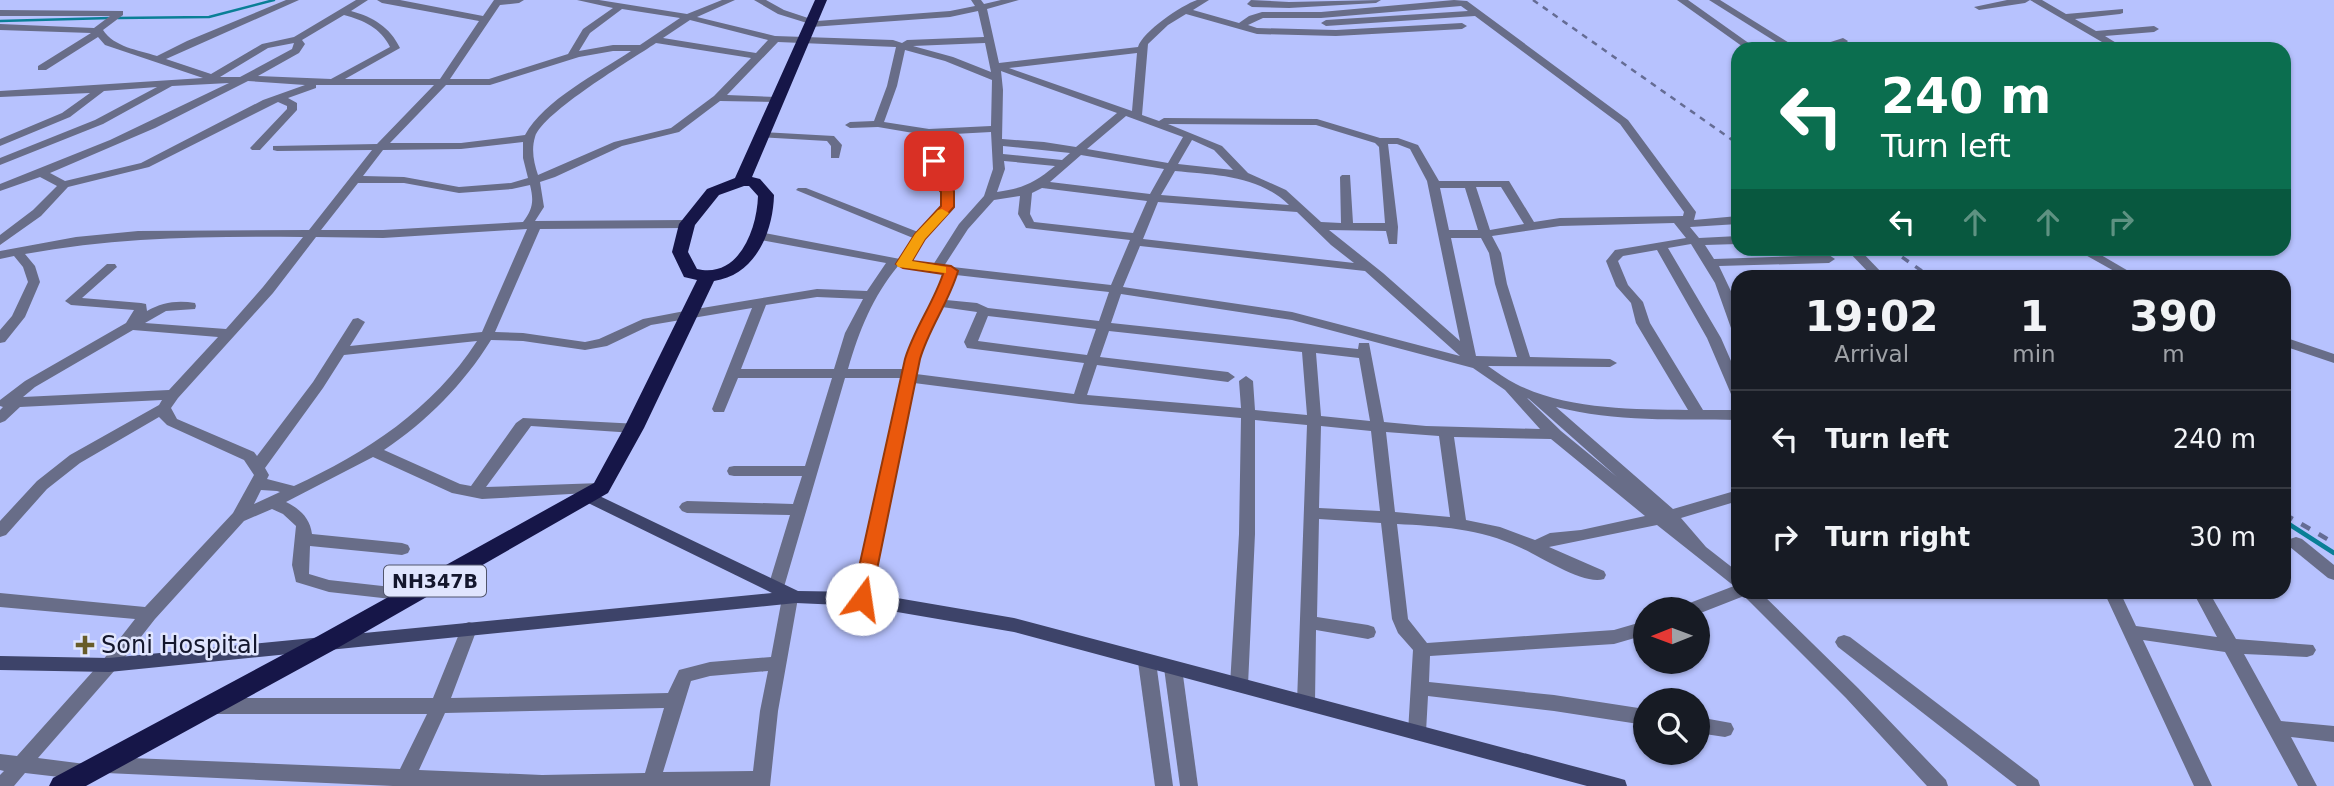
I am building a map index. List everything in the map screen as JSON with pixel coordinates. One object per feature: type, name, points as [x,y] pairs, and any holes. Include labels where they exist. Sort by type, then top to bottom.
[{"type":"highway","points":[[742,181],[821,0]]},
{"type":"highway","points":[[742,181],[754,182],[765,195],[765,222],[759,236],[749,253],[728,271],[707,277],[690,273],[680,252],[687,224],[713,191],[742,181]]},
{"type":"highway","points":[[594,492],[634,428],[707,277]]},
{"type":"highway","name":"NH347B","points":[[62,786],[326,643],[594,492]]},
{"type":"main road","points":[[594,492],[787,594]]},
{"type":"main road","points":[[0,663],[109,665],[787,594],[862,599],[1014,625],[1618,786]]},
{"type":"street","points":[[158,59],[294,0]]},
{"type":"street","points":[[209,79],[265,47],[297,39],[363,0]]},
{"type":"street","points":[[382,0],[422,6],[462,17],[485,19]]},
{"type":"street","points":[[0,531],[43,485],[75,459],[164,408],[268,290],[380,147],[443,82],[496,1],[519,0]]},
{"type":"street","points":[[582,0],[688,17],[775,39],[897,45],[989,40]]},
{"type":"street","points":[[239,517],[373,451],[416,422],[436,403],[475,355],[486,336],[538,209],[540,198],[528,163],[529,138],[558,105],[688,17],[730,0]]},
{"type":"street","points":[[759,0],[781,12],[811,22],[950,14],[979,4],[1014,0]]},
{"type":"street","points":[[1143,119],[1143,43],[1151,34],[1204,0]]},
{"type":"street","points":[[1256,0],[1252,4],[1289,5],[1376,0]]},
{"type":"street","points":[[1683,0],[1691,0]]},
{"type":"street","points":[[1683,0],[1742,42]]},
{"type":"street","points":[[1714,0],[1783,42]]},
{"type":"street","points":[[1979,7],[2025,0]]},
{"type":"street","points":[[2035,0],[2109,42]]},
{"type":"street","points":[[1239,27],[1262,15],[1321,15],[1462,2],[1624,121],[1690,212],[1688,219],[1680,222]]},
{"type":"street","points":[[862,599],[918,341],[939,303],[944,270],[963,227],[990,197],[998,178],[996,130],[999,113],[996,72],[979,4]]},
{"type":"street","points":[[572,55],[586,32],[621,6]]},
{"type":"street","points":[[1185,11],[1257,31],[1336,33],[1462,26]]},
{"type":"street","points":[[2064,17],[2120,11]]},
{"type":"street","points":[[1,25],[16,14],[118,12],[98,32],[42,68]]},
{"type":"street","points":[[257,148],[284,120],[293,105],[395,48],[390,38],[371,20],[362,15],[343,12]]},
{"type":"street","points":[[1326,23],[1478,13]]},
{"type":"street","points":[[1,25],[98,32],[108,43],[209,79]]},
{"type":"street","points":[[2095,34],[2154,29]]},
{"type":"street","points":[[0,188],[135,134],[246,79],[296,51],[300,44],[297,39]]},
{"type":"street","points":[[354,179],[404,180],[459,190],[505,187],[532,181],[570,167],[618,144],[675,130],[718,98],[775,39]]},
{"type":"street","points":[[656,40],[758,55]]},
{"type":"street","points":[[897,45],[996,72],[1189,135],[1217,148],[1244,175]]},
{"type":"street","points":[[878,124],[892,86],[897,45]]},
{"type":"street","points":[[0,94],[100,90],[209,79],[490,82],[572,55],[613,48],[643,48]]},
{"type":"street","points":[[996,72],[1142,50]]},
{"type":"street","points":[[0,241],[37,213],[64,185],[160,160],[279,97],[331,82]]},
{"type":"street","points":[[2,159],[99,122],[172,83]]},
{"type":"street","points":[[0,143],[66,114],[100,90]]},
{"type":"street","points":[[279,97],[293,105]]},
{"type":"street","points":[[718,98],[776,100]]},
{"type":"street","points":[[990,197],[1026,191],[1040,184],[1124,112]]},
{"type":"street","points":[[1143,119],[1311,122],[1380,141],[1398,141],[1415,147],[1434,184],[1474,361]]},
{"type":"street","points":[[850,125],[878,124],[929,132],[996,130]]},
{"type":"street","points":[[0,762],[403,782],[541,785],[652,780],[761,782],[798,510],[839,373],[852,333],[871,295],[940,217],[949,198],[943,184],[933,175],[932,167],[940,151],[929,132]]},
{"type":"street","points":[[761,135],[830,138],[837,145],[835,156]]},
{"type":"street","points":[[1079,399],[1116,289],[1154,198],[1189,135]]},
{"type":"street","points":[[277,148],[461,146],[529,138]]},
{"type":"street","points":[[1380,141],[1384,146],[1393,241]]},
{"type":"street","points":[[997,142],[1244,175],[1282,192],[1474,361],[1510,387],[1534,396],[1600,412],[1647,416],[1731,415]]},
{"type":"street","points":[[999,157],[1062,163]]},
{"type":"street","points":[[40,173],[64,185]]},
{"type":"street","points":[[1346,177],[1347,226]]},
{"type":"street","points":[[1469,183],[1485,234],[1495,253],[1500,284],[1524,362]]},
{"type":"street","points":[[1434,184],[1505,183],[1530,225]]},
{"type":"street","points":[[1040,184],[1154,198],[1301,209]]},
{"type":"street","points":[[802,190],[920,237]]},
{"type":"street","points":[[1026,191],[1023,215],[1030,225],[1369,269]]},
{"type":"street","points":[[1444,234],[1485,234],[1560,222],[1731,220]]},
{"type":"street","points":[[1680,222],[1731,286]]},
{"type":"street","points":[[0,255],[138,235],[383,234],[531,225],[687,224]]},
{"type":"street","points":[[1319,226],[1392,227]]},
{"type":"street","points":[[759,236],[944,270],[1116,289],[1292,316],[1474,361],[1609,363]]},
{"type":"street","points":[[1698,414],[1643,323],[1637,302],[1622,286],[1612,261],[1619,253],[1695,241],[1731,240]]},
{"type":"street","points":[[1661,246],[1714,338],[1731,378]]},
{"type":"street","points":[[0,339],[18,317],[34,282],[29,266],[17,252]]},
{"type":"street","points":[[1859,256],[1873,270]]},
{"type":"street","points":[[2094,256],[2120,270]]},
{"type":"street","points":[[1711,263],[1829,259]]},
{"type":"street","points":[[111,267],[71,302],[141,307],[131,326]]},
{"type":"street","points":[[341,351],[486,336],[523,337],[585,346],[602,343],[648,322],[690,314],[817,293],[871,295]]},
{"type":"street","points":[[719,409],[760,303]]},
{"type":"street","points":[[939,303],[977,307],[985,312],[1365,354]]},
{"type":"street","points":[[0,418],[8,403],[30,384],[163,307],[190,306]]},
{"type":"street","points":[[985,312],[972,345],[1091,362],[1228,377]]},
{"type":"street","points":[[258,466],[341,351],[358,322]]},
{"type":"street","points":[[131,326],[228,333]]},
{"type":"street","points":[[1362,334],[1378,427],[1402,629],[1416,640],[1422,650],[1417,732]]},
{"type":"street","points":[[2291,344],[2334,359]]},
{"type":"street","points":[[1306,702],[1314,419],[1309,349]]},
{"type":"street","points":[[731,374],[839,373],[909,376],[1079,399],[1378,427],[1555,434]]},
{"type":"street","points":[[1239,685],[1247,534],[1248,414],[1245,381]]},
{"type":"street","points":[[1510,387],[1522,403],[1555,434],[1663,517]]},
{"type":"street","points":[[8,403],[173,395]]},
{"type":"street","points":[[1534,396],[1663,517],[1731,575]]},
{"type":"street","points":[[2,786],[109,665],[149,614],[239,517],[261,475],[258,466],[249,456],[172,422],[166,416],[164,408]]},
{"type":"street","points":[[475,491],[528,421],[634,428]]},
{"type":"street","points":[[1446,431],[1459,524]]},
{"type":"street","points":[[373,451],[457,489],[594,492]]},
{"type":"street","points":[[734,471],[809,471]]},
{"type":"street","points":[[257,484],[279,486],[294,492]]},
{"type":"street","points":[[1537,547],[1550,539],[1581,536],[1663,517],[1731,497]]},
{"type":"street","points":[[271,502],[295,511],[302,522],[304,539],[300,575],[306,581],[409,595]]},
{"type":"street","points":[[687,507],[798,510]]},
{"type":"street","points":[[1313,513],[1459,524],[1501,533],[1537,547],[1577,569],[1598,575]]},
{"type":"street","points":[[304,539],[402,549]]},
{"type":"street","points":[[2296,543],[2334,574]]},
{"type":"street","points":[[1710,602],[1731,594]]},
{"type":"street","points":[[1756,599],[1852,694],[1939,786]]},
{"type":"street","points":[[2116,599],[2203,786]]},
{"type":"street","points":[[2205,599],[2278,727],[2308,786]]},
{"type":"street","points":[[0,600],[149,614]]},
{"type":"street","points":[[1309,622],[1368,632]]},
{"type":"street","points":[[403,782],[440,706],[469,629]]},
{"type":"street","points":[[1422,650],[1614,637],[1633,631]]},
{"type":"street","points":[[2132,632],[2231,646],[2307,650]]},
{"type":"street","points":[[1844,642],[2031,786]]},
{"type":"street","points":[[1147,662],[1164,786]]},
{"type":"street","points":[[652,780],[680,682],[685,676],[694,671],[778,663]]},
{"type":"street","points":[[1173,668],[1189,786]]},
{"type":"street","points":[[1420,688],[1633,715]]},
{"type":"street","points":[[208,706],[440,706],[675,699]]},
{"type":"street","points":[[1710,726],[1725,729]]},
{"type":"street","points":[[2278,727],[2334,734]]},
{"type":"waterway","points":[[118,18],[209,17],[274,0]]},
{"type":"waterway","points":[[0,21],[110,18]]},
{"type":"waterway","points":[[2291,525],[2334,553]]},
{"type":"railway","points":[[1533,0],[1731,139]]},
{"type":"railway","points":[[1900,256],[1920,270]]},
{"type":"railway","points":[[2291,518],[2334,543]]},
{"type":"slow traffic","points":[[941,270],[903,264],[920,237],[942,213]]},
{"type":"place","name":"Soni Hospital","points":[[85,645]]},
{"type":"route","points":[[862,599],[900,428],[912,359],[918,341],[944,293],[951,271],[903,264],[920,237],[947,207],[947,191],[933,175],[934,161]]}]
